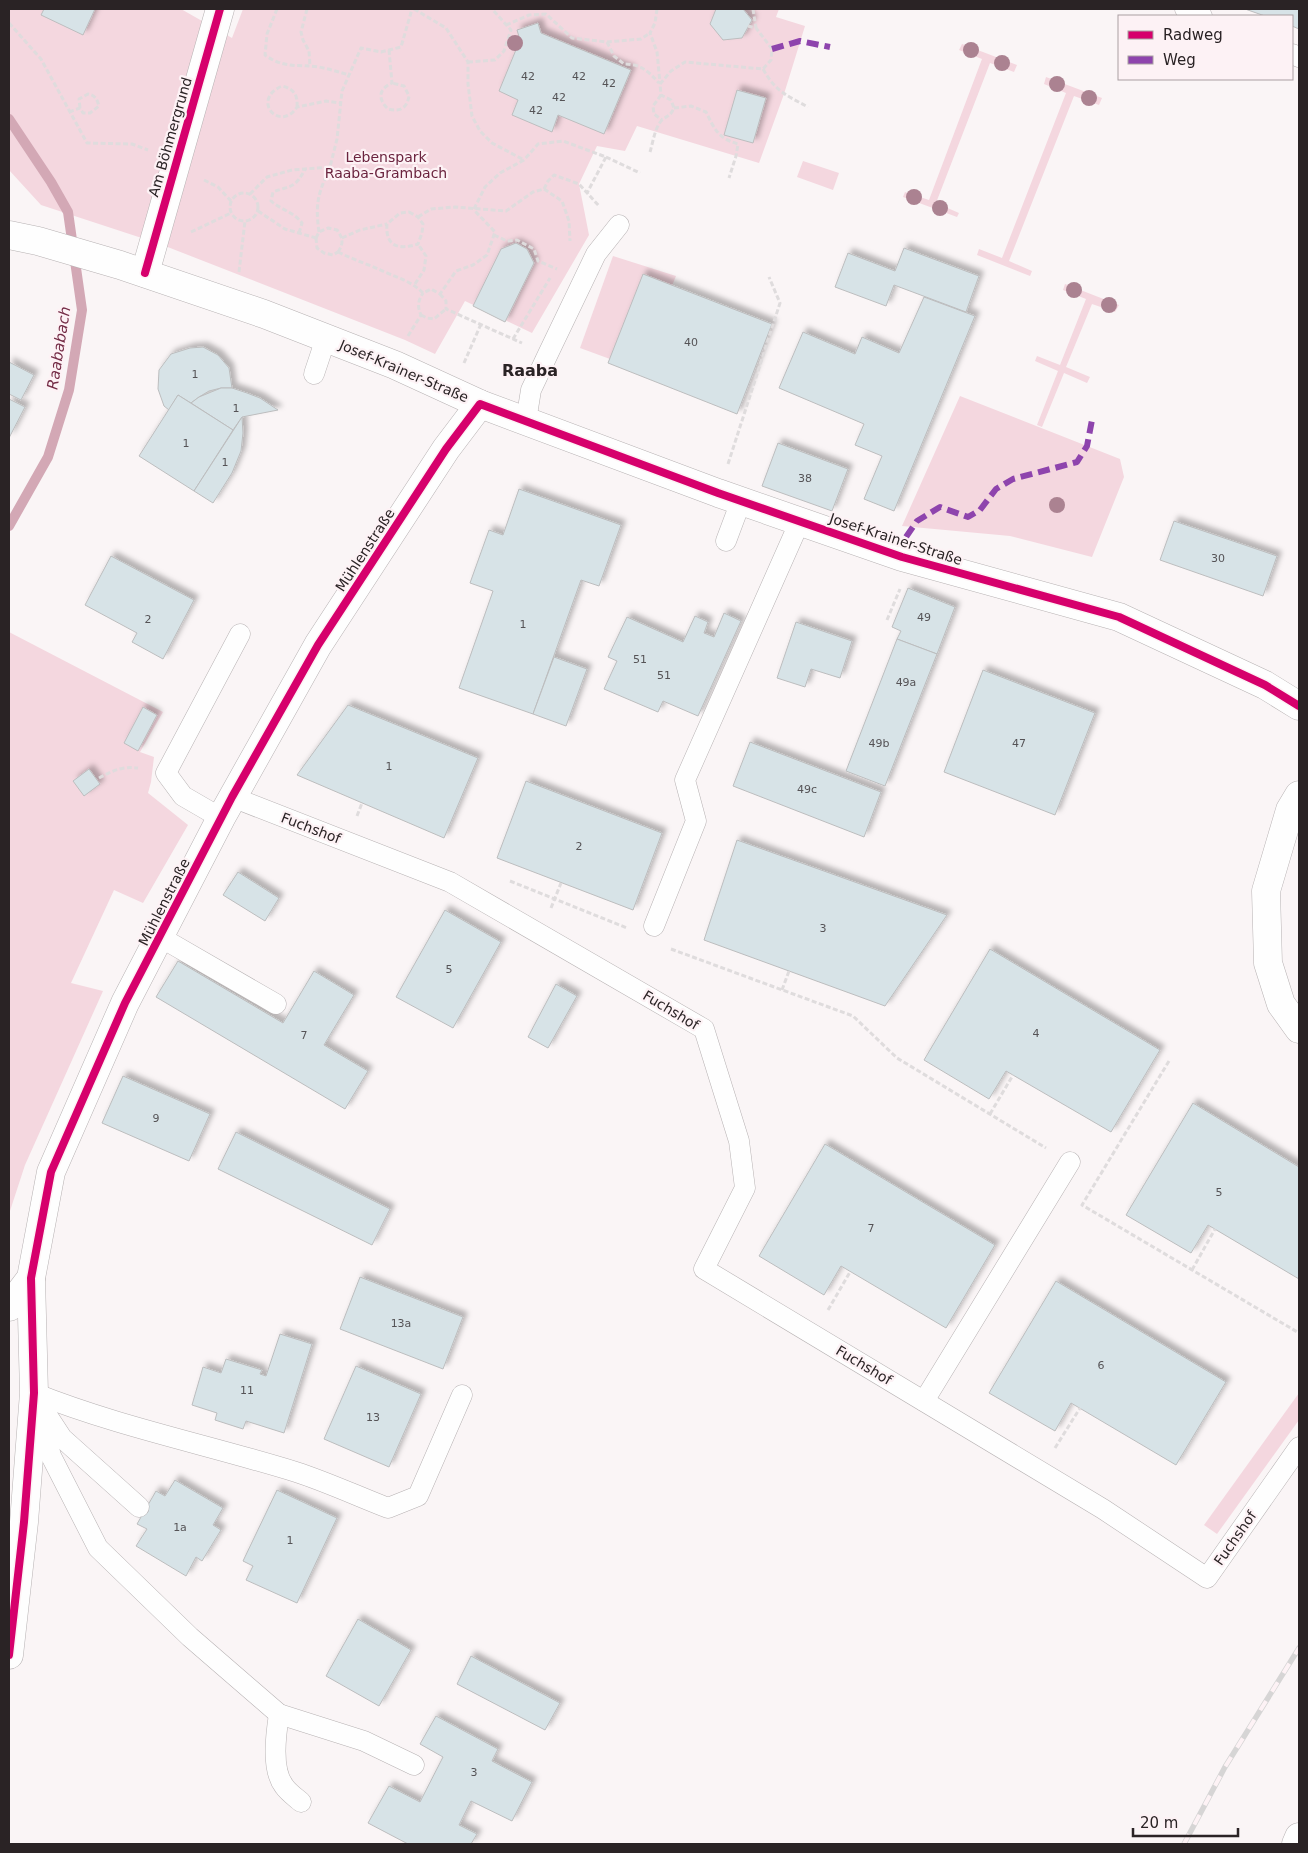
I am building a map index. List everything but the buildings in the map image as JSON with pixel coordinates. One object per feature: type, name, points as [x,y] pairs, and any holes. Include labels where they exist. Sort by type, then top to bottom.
[{"type":"street","name":"Am Böhmergrund","points":[[133,269],[147,262],[220,9]]},
{"type":"street","name":"Josef-Krainer-Straße","points":[[9,235],[38,241],[133,269],[264,314],[395,365],[480,404],[729,497],[902,556],[1119,617],[1265,685],[1299,706]]},
{"type":"street","name":"Mühlenstraße","points":[[9,1655],[24,1522],[34,1393],[31,1278],[51,1172],[125,1003],[226,808],[318,645],[446,449],[480,404]]},
{"type":"street","points":[[1299,795],[1290,810],[1266,891],[1268,963],[1281,1004],[1299,1029]]},
{"type":"street","points":[[9,1307],[31,1278]]},
{"type":"street","points":[[1296,1844],[1299,1837]]},
{"type":"lane","points":[[1185,9],[1200,15]]},
{"type":"lane","points":[[526,421],[531,390],[548,354],[596,254],[619,225]]},
{"type":"lane","points":[[314,374],[326,338]]},
{"type":"lane","points":[[726,541],[729,497]]},
{"type":"lane","points":[[652,931],[696,821],[685,780],[800,521]]},
{"type":"lane","points":[[226,808],[203,809],[183,796],[166,773],[240,634]]},
{"type":"lane","name":"Fuchshof","points":[[226,808],[450,882],[704,1029],[739,1140],[745,1188],[704,1269],[1103,1509],[1207,1578],[1299,1447]]},
{"type":"lane","points":[[160,937],[276,1004]]},
{"type":"lane","points":[[924,1401],[1070,1162]]},
{"type":"lane","points":[[34,1393],[62,1404],[156,1434],[297,1472],[388,1508],[418,1496],[462,1395]]},
{"type":"lane","points":[[34,1393],[62,1438],[139,1507]]},
{"type":"lane","points":[[34,1393],[51,1456],[98,1548],[190,1637],[279,1714],[364,1742],[414,1766]]},
{"type":"lane","points":[[279,1714],[275,1738],[275,1759],[283,1785],[301,1802]]},
{"type":"path","points":[[277,9],[267,34],[266,55],[275,62],[310,66],[350,75]]},
{"type":"path","points":[[307,9],[301,32],[309,51],[310,66]]},
{"type":"path","points":[[319,232],[328,228],[337,230],[342,238],[342,246],[338,252],[333,255],[324,253],[317,248],[316,238],[319,232],[316,210],[318,194],[330,167],[336,140],[342,91],[361,48],[381,52],[401,47],[413,9],[446,28],[468,62],[468,84],[472,116],[480,131],[492,143],[524,160]]},
{"type":"path","points":[[468,62],[495,60],[504,51],[511,30],[494,9]]},
{"type":"path","points":[[506,24],[529,15],[546,14],[572,38],[607,42],[641,39],[650,34],[655,22],[657,9]]},
{"type":"path","points":[[753,9],[756,28],[772,49],[771,60],[764,69]]},
{"type":"path","points":[[9,23],[41,59],[87,143],[132,144],[155,153]]},
{"type":"path","points":[[748,26],[756,28]]},
{"type":"path","points":[[650,34],[657,52],[661,94],[653,106],[654,114],[662,120]]},
{"type":"path","points":[[607,42],[614,56],[624,64],[636,64],[660,84]]},
{"type":"path","points":[[389,50],[392,83]]},
{"type":"path","points":[[660,84],[672,71],[685,62],[703,62],[764,69]]},
{"type":"path","points":[[764,69],[771,84],[784,94],[808,107]]},
{"type":"path","points":[[392,83],[404,86],[409,96],[405,107],[399,110],[388,109],[381,100],[381,93],[385,86],[392,83]]},
{"type":"path","points":[[297,107],[296,96],[289,88],[282,86],[270,94],[268,108],[273,114],[281,118],[293,113],[297,107],[326,102],[340,103]]},
{"type":"path","points":[[88,94],[93,95],[99,106],[90,113],[83,112],[80,108],[80,99],[88,94]]},
{"type":"path","points":[[650,152],[656,131],[662,120],[670,116],[674,108],[671,100],[661,94]]},
{"type":"path","points":[[674,108],[691,106],[706,112],[716,133],[728,141],[738,144],[729,178]]},
{"type":"path","points":[[69,112],[80,108]]},
{"type":"path","points":[[474,209],[485,187],[500,173],[524,160],[538,144],[563,141],[606,157],[640,173]]},
{"type":"path","points":[[587,193],[606,157]]},
{"type":"path","points":[[250,194],[267,177],[292,170],[330,167]]},
{"type":"path","points":[[299,233],[302,223],[297,216],[278,208],[272,201],[273,192],[291,187],[299,180],[305,169]]},
{"type":"path","points":[[544,190],[548,180],[554,175],[579,184],[619,225]]},
{"type":"path","points":[[202,179],[218,187],[231,200]]},
{"type":"path","points":[[418,217],[432,209],[455,207],[506,211],[533,192],[544,190],[562,201],[568,222],[571,248]]},
{"type":"path","points":[[241,192],[250,194],[256,200],[258,211],[254,217],[245,221],[237,220],[233,217],[230,209],[231,200],[241,192]]},
{"type":"path","points":[[440,294],[456,271],[473,264],[487,255],[495,232],[474,209]]},
{"type":"path","points":[[258,211],[285,229],[316,238]]},
{"type":"path","points":[[342,238],[360,230],[387,224],[400,213],[409,212],[418,217],[423,224],[418,244]]},
{"type":"path","points":[[238,275],[245,221]]},
{"type":"path","points":[[387,224],[390,242],[398,247],[406,248],[418,244]]},
{"type":"path","points":[[494,235],[507,241],[517,240],[534,249],[538,262],[557,269]]},
{"type":"path","points":[[415,284],[424,270],[426,256],[418,244]]},
{"type":"path","points":[[338,252],[357,262],[375,266],[415,284],[423,292]]},
{"type":"path","points":[[513,339],[543,288],[562,262]]},
{"type":"path","points":[[729,497],[780,303],[769,277]]},
{"type":"path","points":[[405,340],[421,315],[418,301],[423,292],[431,289],[440,294],[446,301],[446,309]]},
{"type":"path","points":[[446,309],[548,354]]},
{"type":"path","points":[[421,315],[434,319],[446,309]]},
{"type":"path","points":[[462,369],[481,324]]},
{"type":"path","points":[[887,620],[901,587]]},
{"type":"path","points":[[98,778],[118,768],[130,767],[166,773]]},
{"type":"path","points":[[509,881],[652,931],[666,947],[853,1016],[897,1058],[1098,1179]]},
{"type":"path","points":[[782,990],[789,971]]},
{"type":"path","points":[[1169,1061],[1082,1205],[1299,1333]]},
{"type":"path","points":[[990,1114],[1013,1075]]},
{"type":"path","points":[[1192,1270],[1216,1229]]},
{"type":"path","points":[[814,1335],[850,1272]]},
{"type":"path","points":[[1041,1471],[1080,1408]]},
{"type":"green space","name":"Lebenspark Raaba-Grambach","points":[[9,9],[181,9],[232,38],[243,9],[779,9],[776,17],[805,26],[784,94],[759,163],[637,126],[625,151],[597,146],[579,184],[589,235],[532,333],[465,301],[435,354],[405,340],[160,244],[41,205],[9,170]]},
{"type":"green space","points":[[962,44],[1017,65],[1014,72],[990,63],[936,203],[959,213],[957,217],[903,197],[905,192],[929,200],[982,59],[959,50]]},
{"type":"green space","points":[[1046,77],[1102,98],[1099,105],[1074,96],[1009,261],[1032,271],[1030,276],[977,255],[979,249],[1002,258],[1066,93],[1044,84]]},
{"type":"green space","points":[[803,161],[839,173],[833,190],[797,177]]},
{"type":"green space","points":[[613,256],[676,276],[671,288],[610,359],[580,348]]},
{"type":"green space","points":[[1065,284],[1119,305],[1115,312],[1092,304],[1066,367],[1090,377],[1087,383],[1064,373],[1042,427],[1037,425],[1058,371],[1035,361],[1037,356],[1060,365],[1086,299],[1063,290]]},
{"type":"green space","points":[[960,396],[1120,459],[1124,477],[1092,557],[1010,536],[902,526]]},
{"type":"green space","points":[[9,632],[163,712],[140,752],[154,757],[148,793],[188,825],[143,903],[114,890],[71,983],[103,991],[25,1165],[9,1214]]},
{"type":"green space","points":[[1299,1393],[1299,1420],[1217,1534],[1204,1525]]},
{"type":"waterway","name":"Raababach","points":[[9,119],[51,182],[68,212],[82,310],[69,390],[48,457],[9,526]]},
{"type":"railway","points":[[1184,1844],[1225,1767],[1299,1648]]},
{"type":"marked path","points":[[772,49],[800,41],[830,47]]},
{"type":"marked path","points":[[906,537],[917,521],[940,507],[968,517],[980,510],[996,489],[1013,479],[1077,462],[1087,446],[1092,420]]},
{"type":"cycle path","points":[[145,273],[220,9]]},
{"type":"cycle path","points":[[9,1655],[24,1522],[34,1393],[31,1278],[51,1172],[125,1003],[232,797],[318,645],[446,449],[480,404],[718,493],[902,557],[1119,617],[1265,685],[1299,706]]},
{"type":"district","name":"Raaba","points":[[530,370]]}]
